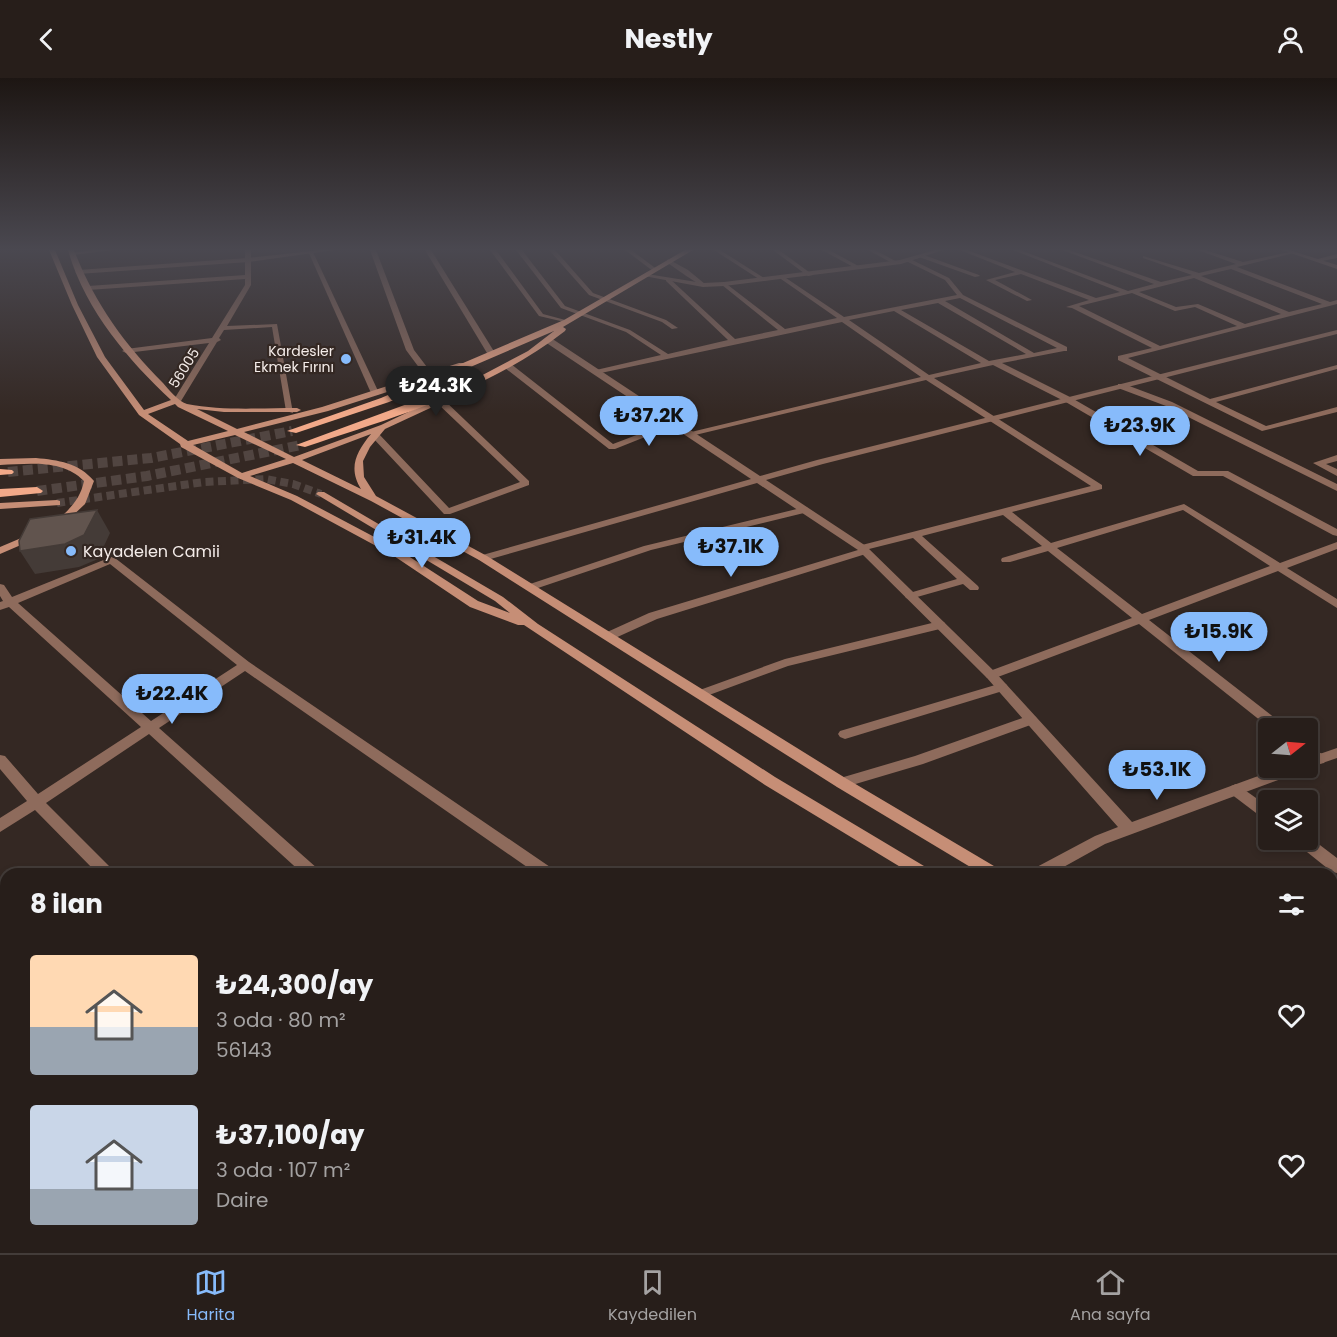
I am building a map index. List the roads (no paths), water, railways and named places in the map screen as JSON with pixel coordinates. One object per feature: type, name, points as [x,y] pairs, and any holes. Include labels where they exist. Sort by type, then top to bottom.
[{"type":"main road","points":[[75,305],[101,357],[142,413],[184,445],[241,476],[294,498],[395,552],[474,604],[534,627]]},
{"type":"main road","points":[[98,305],[126,351],[179,403],[232,432],[374,499],[483,558],[842,783],[984,868]]},
{"type":"main road","points":[[292,430],[386,400],[567,322],[599,305]]},
{"type":"main road","points":[[241,476],[379,432],[531,353],[560,332],[567,322]]},
{"type":"main road","points":[[508,346],[527,349],[531,353]]},
{"type":"main road","points":[[184,445],[325,409],[465,364]]},
{"type":"main road","points":[[301,445],[393,414],[478,381]]},
{"type":"main road","points":[[142,413],[179,403],[224,410],[325,409]]},
{"type":"main road","points":[[374,499],[360,482],[357,465],[360,454],[379,432]]},
{"type":"main road","points":[[0,462],[64,464],[82,472],[89,481],[86,494],[76,511],[51,528]]},
{"type":"main road","points":[[0,494],[37,491]]},
{"type":"main road","points":[[321,494],[500,599],[534,627],[770,781],[914,868]]},
{"type":"main road","points":[[0,506],[57,503]]},
{"type":"main road","points":[[0,551],[40,532]]},
{"type":"street","name":"56005","points":[[179,403],[237,305]]},
{"type":"street","points":[[335,305],[375,393]]},
{"type":"street","points":[[393,305],[410,350],[429,375]]},
{"type":"street","points":[[462,305],[491,353]]},
{"type":"street","points":[[533,305],[541,315],[567,322]]},
{"type":"street","points":[[561,305],[628,331],[668,357]]},
{"type":"street","points":[[624,305],[664,321],[674,328]]},
{"type":"street","points":[[694,305],[733,341]]},
{"type":"street","points":[[749,305],[783,332]]},
{"type":"street","points":[[609,636],[653,616],[863,549],[1099,487],[928,378],[822,305]]},
{"type":"street","points":[[599,372],[733,341],[915,305]]},
{"type":"street","points":[[946,305],[1032,355]]},
{"type":"street","points":[[694,434],[928,378],[1065,349],[978,305]]},
{"type":"street","points":[[1076,305],[1071,306],[1159,348]]},
{"type":"street","points":[[1164,305],[1175,309],[1196,305],[1244,326]]},
{"type":"street","points":[[1265,305],[1289,315]]},
{"type":"street","points":[[1326,305],[1121,358],[1162,376],[1264,429],[1337,409]]},
{"type":"street","points":[[895,309],[991,364],[1066,399],[1196,474],[1225,473],[1337,532]]},
{"type":"street","points":[[224,328],[275,325],[290,411]]},
{"type":"street","points":[[483,558],[760,478],[992,417],[1337,332]]},
{"type":"street","points":[[126,351],[217,340]]},
{"type":"street","points":[[548,340],[694,434],[863,549],[991,675],[1129,829]]},
{"type":"street","points":[[508,366],[612,447],[676,423]]},
{"type":"street","points":[[1210,401],[1337,367]]},
{"type":"street","points":[[1121,386],[1169,404],[1337,488]]},
{"type":"street","points":[[379,432],[447,512],[526,483],[440,401]]},
{"type":"street","points":[[1337,458],[1318,464],[1337,473]]},
{"type":"street","points":[[1006,560],[1184,507],[1337,604]]},
{"type":"street","points":[[531,587],[648,548],[805,510]]},
{"type":"street","points":[[1004,512],[1266,718]]},
{"type":"street","points":[[910,596],[969,584],[914,534]]},
{"type":"street","points":[[991,675],[1337,544]]},
{"type":"street","points":[[5,603],[111,560],[245,665],[539,868]]},
{"type":"street","points":[[0,587],[5,603],[152,728],[306,868]]},
{"type":"street","points":[[701,694],[784,663],[940,625]]},
{"type":"street","points":[[0,826],[245,665]]},
{"type":"street","points":[[845,734],[1002,687]]},
{"type":"street","points":[[842,783],[918,760],[1031,720]]},
{"type":"street","points":[[1318,757],[1337,753]]},
{"type":"street","points":[[0,760],[36,802],[101,868]]},
{"type":"street","points":[[1049,868],[1100,840],[1268,778]]},
{"type":"street","points":[[1236,790],[1258,807]]},
{"type":"street","points":[[1315,850],[1337,867]]},
{"type":"tunnel","points":[[8,472],[151,458],[292,431]]},
{"type":"tunnel","points":[[37,491],[147,476],[301,445]]},
{"type":"tunnel","points":[[57,503],[204,482],[266,479],[293,484],[321,494]]},
{"type":"place","name":"Kardesler Ekmek Fırını","points":[[346,359]]},
{"type":"place","name":"Kayadelen Camii","points":[[71,551]]}]
